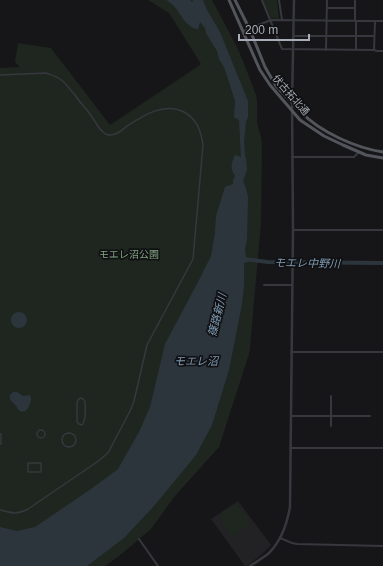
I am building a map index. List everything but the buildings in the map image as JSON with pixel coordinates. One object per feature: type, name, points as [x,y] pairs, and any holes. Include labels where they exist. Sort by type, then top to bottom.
[{"type":"main road","name":"伏古拓北通","points":[[229,0],[255,59],[270,85],[300,120],[324,136],[343,145],[366,155],[383,158]]},
{"type":"main road","name":"伏古拓北通","points":[[235,0],[265,67],[276,86],[304,116],[326,131],[345,141],[369,150],[383,152]]},
{"type":"street","points":[[262,0],[282,49],[383,51]]},
{"type":"street","points":[[279,0],[282,20]]},
{"type":"street","points":[[250,566],[269,553],[280,538],[290,507],[294,0]]},
{"type":"street","points":[[326,50],[327,0]]},
{"type":"street","points":[[355,0],[356,50]]},
{"type":"street","points":[[327,8],[355,8]]},
{"type":"street","points":[[243,31],[271,20],[383,21]]},
{"type":"street","points":[[374,50],[375,21]]},
{"type":"street","points":[[294,36],[374,36]]},
{"type":"street","points":[[0,74],[46,73],[53,75],[66,84],[101,131],[109,135],[118,133],[155,111],[165,108],[176,109],[190,116],[197,123],[202,135],[203,145],[193,259],[147,345],[134,401],[126,420],[108,453],[98,462],[28,509],[20,513],[0,510]]},
{"type":"street","points":[[292,157],[354,157],[359,152]]},
{"type":"street","points":[[293,230],[383,230]]},
{"type":"street","points":[[264,285],[292,285]]},
{"type":"street","points":[[291,352],[383,352]]},
{"type":"street","points":[[331,396],[331,426]]},
{"type":"street","points":[[80,398],[85,401],[85,421],[82,425],[77,422],[77,402],[80,398]]},
{"type":"street","points":[[291,416],[370,416]]},
{"type":"street","points":[[40,430],[45,435],[40,438],[37,436],[37,433],[40,430]]},
{"type":"street","points":[[69,433],[74,435],[76,439],[74,444],[69,446],[64,444],[62,439],[64,435],[69,433]]},
{"type":"street","points":[[0,434],[0,444]]},
{"type":"street","points":[[290,448],[383,448]]},
{"type":"street","points":[[28,463],[42,463],[41,472],[28,472],[28,463]]},
{"type":"street","points":[[280,538],[297,544],[383,546]]},
{"type":"street","points":[[139,539],[158,566]]},
{"type":"shaded area","points":[[238,501],[271,545],[247,566],[245,566],[211,519]]},
{"type":"green space","name":"モエレ沼公園","points":[[148,0],[212,0],[237,47],[256,95],[257,123],[262,148],[261,223],[249,354],[219,447],[175,496],[151,529],[105,566],[0,566],[0,68],[20,67],[15,62],[18,43],[51,48],[110,125],[201,64],[169,13]]},
{"type":"green space","points":[[263,0],[277,0],[279,19],[271,18]]},
{"type":"green space","points":[[236,503],[251,523],[232,537],[224,527],[220,513]]},
{"type":"water","name":"モエレ沼","points":[[166,0],[190,0],[192,2],[193,0],[203,0],[220,32],[248,101],[248,117],[244,141],[247,170],[243,181],[248,197],[247,239],[245,249],[246,258],[249,258],[248,262],[244,263],[242,304],[229,370],[212,425],[196,455],[154,506],[124,538],[87,566],[0,566],[0,527],[17,531],[35,527],[118,469],[139,432],[150,407],[165,344],[211,256],[216,216],[225,187],[233,184],[235,176],[232,171],[232,166],[235,155],[241,157],[239,120],[234,117],[235,101],[217,51],[206,33],[205,28],[200,22],[198,29],[190,26],[174,6]]},
{"type":"water","points":[[16,312],[22,312],[27,317],[25,326],[22,328],[16,328],[11,323],[11,317]]},
{"type":"water","points":[[13,392],[17,392],[23,396],[29,395],[31,397],[28,408],[24,412],[18,410],[16,405],[10,400],[10,395]]},
{"type":"waterway","name":"モエレ中野川","points":[[244,259],[268,262],[383,263]]},
{"type":"water label","name":"篠路新川","points":[[217,315]]}]
